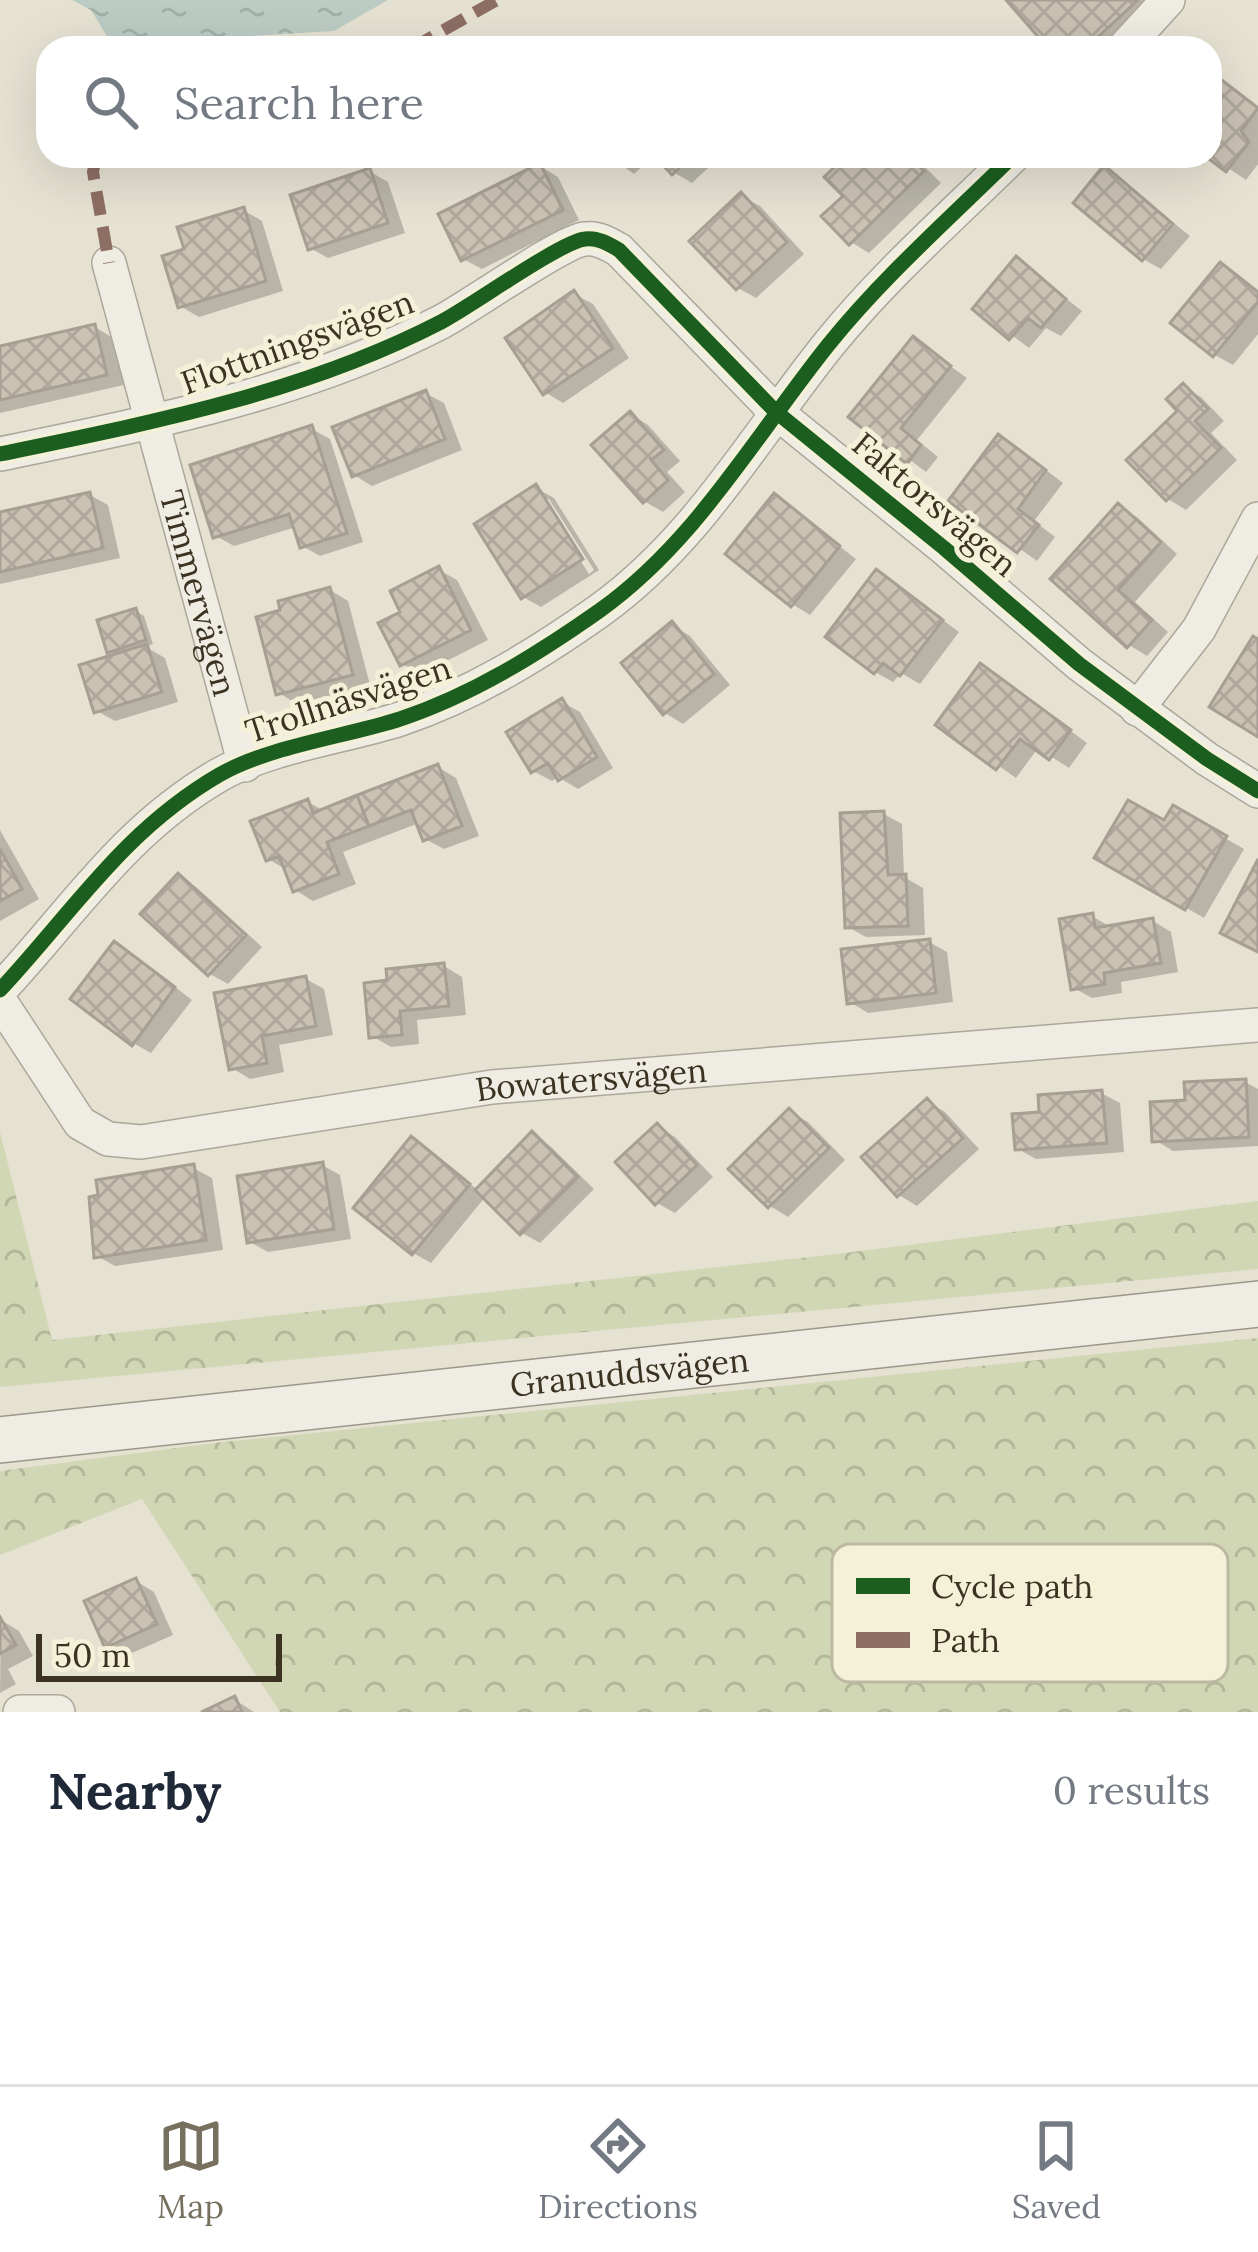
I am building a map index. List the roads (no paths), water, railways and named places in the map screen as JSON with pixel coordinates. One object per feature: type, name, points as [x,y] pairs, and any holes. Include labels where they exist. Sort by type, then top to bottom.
[{"type":"street","points":[[1135,36],[1168,0]]},
{"type":"street","name":"Trollnäsvägen","points":[[0,990],[86,886],[173,804],[224,772],[434,707],[487,682],[632,585],[668,551],[740,467],[775,411],[877,289],[1001,168]]},
{"type":"street","name":"Faktorsvägen","points":[[596,239],[619,250],[775,411],[1137,709],[1258,791]]},
{"type":"street","name":"Flottningsvägen","points":[[0,454],[154,422],[267,391],[392,346],[471,305],[570,243],[596,239]]},
{"type":"street","name":"Timmervägen","points":[[109,263],[245,765]]},
{"type":"street","points":[[1137,709],[1199,629],[1258,520]]},
{"type":"street","name":"Bowatersvägen","points":[[0,1001],[80,1123],[108,1139],[141,1142],[492,1087],[1258,1025]]},
{"type":"street","name":"Granuddsvägen","points":[[0,1440],[1258,1304]]},
{"type":"street","points":[[20,1712],[58,1712]]},
{"type":"water","points":[[72,0],[388,0],[334,31],[251,36],[107,36],[91,10]]}]
